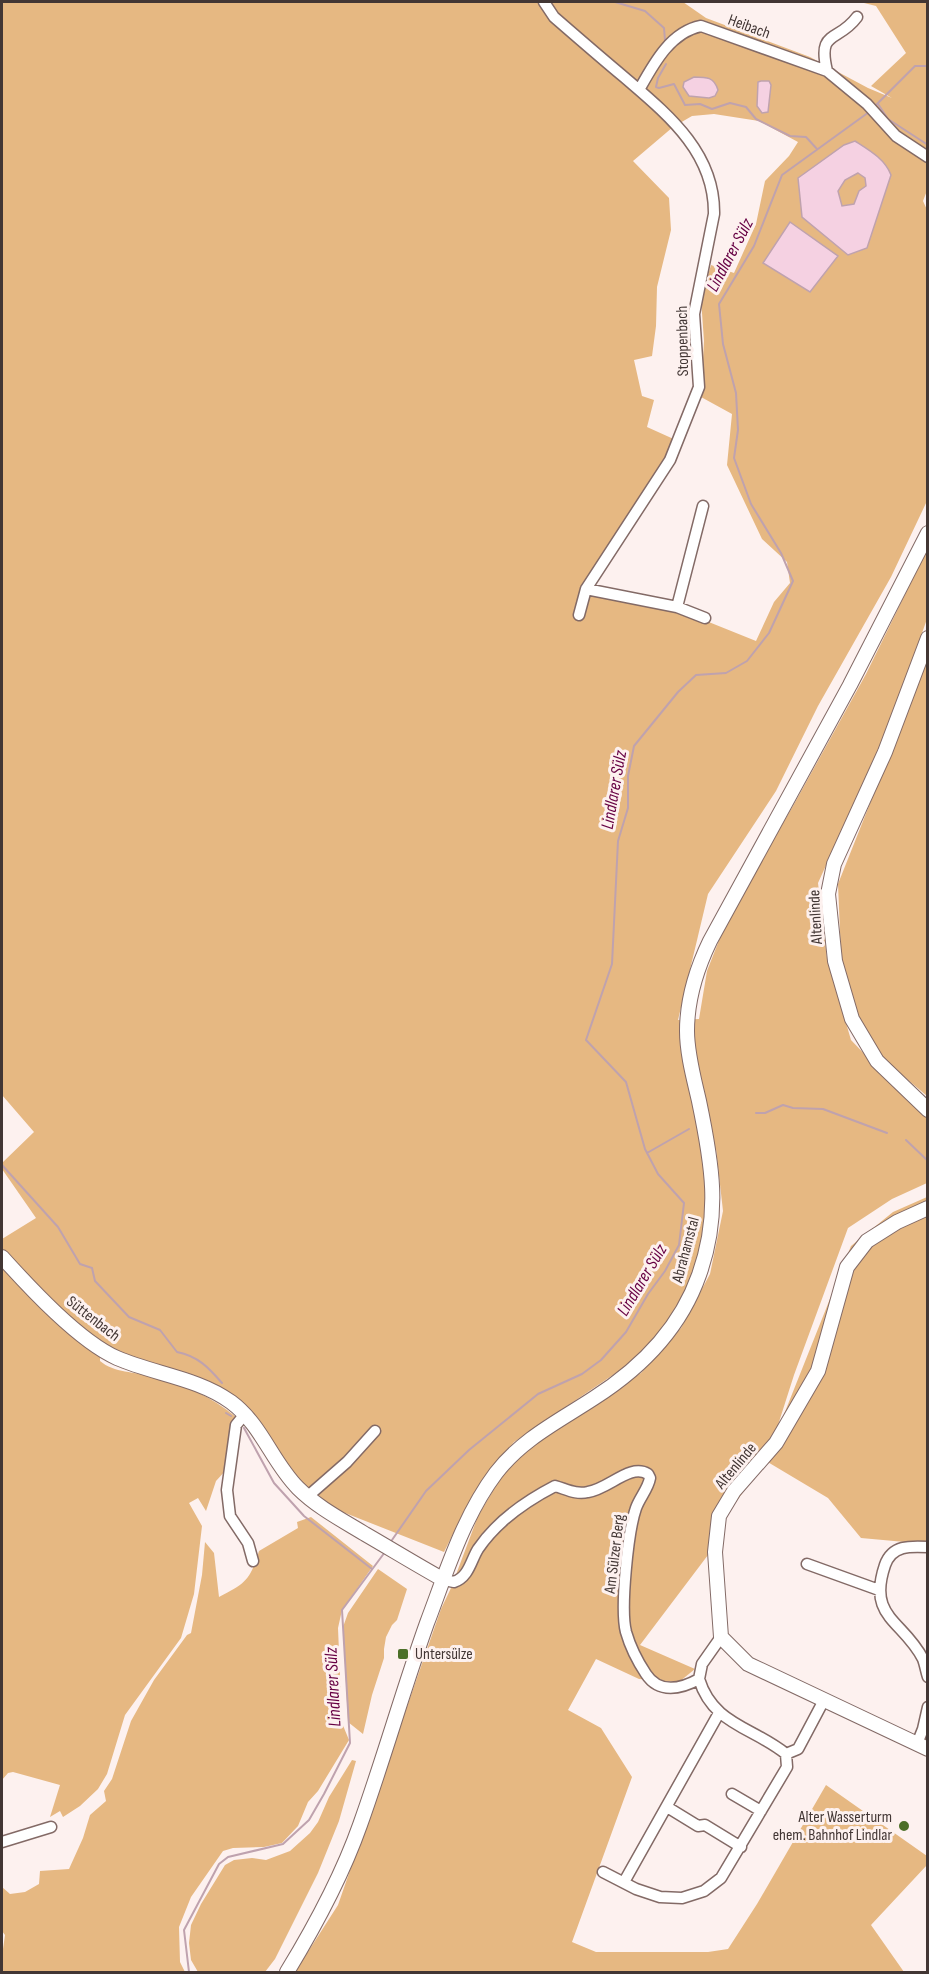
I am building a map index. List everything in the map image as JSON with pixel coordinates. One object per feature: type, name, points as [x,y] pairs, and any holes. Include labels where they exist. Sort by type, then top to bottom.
[{"type":"street","points":[[544,2],[554,17],[639,90]]},
{"type":"street","points":[[827,71],[823,53],[825,43],[850,28],[857,17]]},
{"type":"street","name":"Heibach","points":[[639,90],[656,58],[692,27],[701,26],[827,71],[867,104],[896,136],[927,157]]},
{"type":"street","name":"Stoppenbach","points":[[579,615],[586,589],[670,460],[699,387],[694,314],[714,214],[714,197],[708,173],[680,127],[639,90]]},
{"type":"street","points":[[677,607],[703,507]]},
{"type":"street","name":"Abrahamstal","points":[[287,1972],[328,1898],[351,1848],[405,1685],[444,1580],[477,1503],[497,1472],[542,1430],[602,1393],[641,1363],[659,1345],[691,1296],[700,1273],[713,1223],[713,1191],[708,1144],[687,1034],[689,1003],[697,970],[710,940],[850,685],[927,533]]},
{"type":"street","points":[[586,589],[677,607],[705,618]]},
{"type":"street","name":"Altenlinde","points":[[927,638],[885,752],[834,864],[828,894],[835,961],[852,1019],[877,1061],[927,1110]]},
{"type":"street","name":"Altenlinde","points":[[722,1637],[715,1552],[719,1516],[734,1491],[777,1443],[818,1371],[847,1267],[867,1241],[897,1222],[927,1208]]},
{"type":"street","name":"Süttenbach","points":[[2,1257],[36,1294],[100,1348],[120,1359],[210,1390],[230,1401],[256,1427],[283,1471],[308,1497],[344,1522],[444,1580]]},
{"type":"street","points":[[245,1414],[236,1425],[227,1490],[230,1516],[248,1543],[253,1562]]},
{"type":"street","points":[[308,1497],[347,1462],[375,1431]]},
{"type":"street","name":"Am Sülzer Berg","points":[[444,1580],[454,1582],[463,1577],[489,1535],[523,1504],[544,1492],[555,1486],[576,1493],[585,1493],[601,1489],[635,1470],[643,1471],[650,1478],[636,1507],[632,1526],[624,1606],[626,1630],[642,1667],[652,1682],[677,1689],[699,1679]]},
{"type":"street","points":[[927,1547],[909,1545],[895,1551],[886,1562],[879,1590],[888,1616],[923,1659],[927,1677]]},
{"type":"street","points":[[807,1564],[879,1590]]},
{"type":"street","points":[[603,1872],[636,1889],[660,1897],[682,1898],[704,1891],[721,1878],[787,1767],[786,1755],[772,1743],[726,1720],[706,1696],[699,1679],[702,1664],[722,1637],[748,1664],[922,1747],[927,1707]]},
{"type":"street","points":[[786,1755],[798,1749],[824,1700]]},
{"type":"street","points":[[624,1882],[719,1713]]},
{"type":"street","points":[[732,1794],[761,1811]]},
{"type":"street","points":[[667,1807],[698,1826],[705,1825],[741,1847]]},
{"type":"street","points":[[2,1842],[51,1827]]},
{"type":"shaded area","points":[[2,2],[683,2],[706,18],[810,57],[892,98],[871,86],[906,53],[876,6],[860,2],[927,2],[928,188],[923,201],[928,212],[927,501],[891,577],[818,706],[776,791],[708,894],[678,1020],[699,1019],[707,971],[727,920],[866,674],[927,550],[927,619],[888,729],[818,883],[827,958],[851,1040],[894,1085],[927,1114],[927,1183],[892,1199],[848,1228],[794,1375],[771,1447],[851,1246],[893,1212],[927,1197],[927,1544],[861,1538],[828,1498],[766,1461],[719,1525],[710,1530],[708,1555],[640,1645],[695,1669],[679,1682],[639,1679],[596,1659],[568,1710],[601,1728],[632,1777],[572,1942],[596,1952],[708,1952],[728,1949],[757,1904],[826,1785],[927,1856],[927,1865],[871,1925],[904,1972],[295,1972],[338,1905],[441,1609],[478,1516],[503,1474],[538,1440],[641,1373],[681,1328],[710,1274],[723,1211],[716,1149],[704,1150],[708,1212],[702,1246],[688,1288],[663,1329],[635,1360],[514,1442],[486,1476],[464,1512],[444,1552],[335,1509],[291,1474],[248,1415],[84,1336],[2,1253],[2,1239],[36,1218],[2,1169],[2,1163],[34,1132],[2,1095]],"holes":[[[714,114],[759,121],[798,142],[789,156],[765,181],[756,224],[734,273],[711,265],[701,299],[704,341],[701,397],[732,414],[727,465],[762,539],[787,562],[790,583],[774,602],[756,641],[664,604],[587,589],[678,441],[647,427],[654,400],[642,396],[634,360],[652,356],[656,326],[657,287],[671,230],[669,198],[633,161],[673,127],[692,116]]]},
{"type":"shaded area","points":[[694,77],[712,80],[718,90],[715,96],[709,98],[689,96],[683,87],[684,82]]},
{"type":"shaded area","points":[[769,81],[771,85],[768,112],[762,113],[757,106],[758,82]]},
{"type":"shaded area","points":[[855,141],[871,151],[881,160],[891,175],[867,248],[848,255],[802,217],[798,178],[844,145]],"holes":[[[858,173],[865,178],[866,186],[859,191],[854,204],[842,206],[838,191],[845,180]]]},
{"type":"shaded area","points":[[790,222],[838,256],[810,292],[763,263]]},
{"type":"shaded area","points":[[927,660],[927,1096],[882,1058],[856,1013],[841,956],[838,884]]},
{"type":"shaded area","points":[[2,1264],[100,1355],[100,1361],[106,1365],[118,1370],[153,1376],[186,1387],[217,1403],[236,1417],[226,1470],[216,1481],[206,1511],[198,1498],[189,1503],[202,1526],[194,1594],[181,1638],[125,1715],[107,1774],[98,1789],[80,1806],[63,1817],[60,1811],[50,1817],[60,1785],[13,1772],[8,1773],[2,1780]]},
{"type":"shaded area","points":[[311,1517],[373,1566],[342,1610],[338,1628],[342,1723],[349,1740],[318,1791],[308,1802],[298,1826],[282,1843],[223,1851],[191,1897],[179,1927],[180,1962],[185,1972],[2,1972],[5,1935],[2,1931],[2,1887],[10,1894],[25,1892],[39,1884],[40,1871],[69,1869],[83,1838],[90,1815],[106,1801],[104,1791],[112,1779],[131,1721],[154,1680],[187,1635],[191,1633],[202,1575],[205,1542],[214,1553],[219,1597],[246,1580],[259,1551],[298,1528],[297,1522]]},
{"type":"shaded area","points":[[378,1569],[407,1589],[397,1620],[386,1637],[384,1658],[363,1734],[348,1722],[343,1627],[348,1613]]},
{"type":"shaded area","points":[[352,1760],[356,1761],[339,1821],[318,1873],[275,1959],[265,1972],[198,1972],[191,1960],[189,1943],[191,1925],[225,1865],[234,1860],[252,1858],[266,1860],[290,1851],[310,1833],[318,1822],[329,1797]]},
{"type":"waterway","name":"Heibach","points":[[567,2],[574,2]]},
{"type":"waterway","name":"Heibach","points":[[615,2],[645,11],[664,28],[665,40]]},
{"type":"waterway","name":"Heibach","points":[[666,64],[656,87],[674,84],[685,105],[700,104],[712,109],[730,103],[746,107],[756,119],[790,136],[806,137],[817,149]]},
{"type":"waterway","name":"Lindlarer Sülz","points":[[875,106],[915,66],[928,66]]},
{"type":"waterway","points":[[878,104],[888,119],[928,145]]},
{"type":"waterway","name":"Lindlarer Sülz","points":[[392,1540],[426,1491],[469,1450],[538,1394],[582,1374],[601,1360],[626,1332],[679,1245],[684,1203],[658,1174],[645,1149],[626,1082],[586,1040],[612,964],[618,841],[628,808],[628,776],[634,746],[678,692],[696,675],[726,673],[747,661],[769,633],[793,581],[781,553],[751,504],[734,458],[738,430],[736,393],[723,344],[719,304],[754,246],[782,175],[869,112]]},
{"type":"waterway","points":[[756,1113],[765,1113],[783,1105],[793,1108],[823,1109],[887,1133]]},
{"type":"waterway","points":[[647,1153],[689,1129]]},
{"type":"waterway","points":[[906,1140],[928,1161]]},
{"type":"waterway","points":[[2,1165],[58,1227],[80,1264],[92,1268],[95,1281],[129,1317],[160,1330],[177,1352],[197,1360],[222,1383]]},
{"type":"waterway","points":[[226,1413],[231,1416]]},
{"type":"waterway","points":[[244,1428],[274,1483],[304,1516],[372,1569]]},
{"type":"waterway","name":"Lindlarer Sülz","points":[[189,1972],[184,1930],[219,1864],[228,1857],[283,1844],[309,1820],[350,1743],[342,1610],[385,1552]]},
{"type":"place","name":"Untersülze","points":[[403,1654]]},
{"type":"place","name":"Alter Wasserturm ehem. Bahnhof Lindlar","points":[[904,1826]]}]
